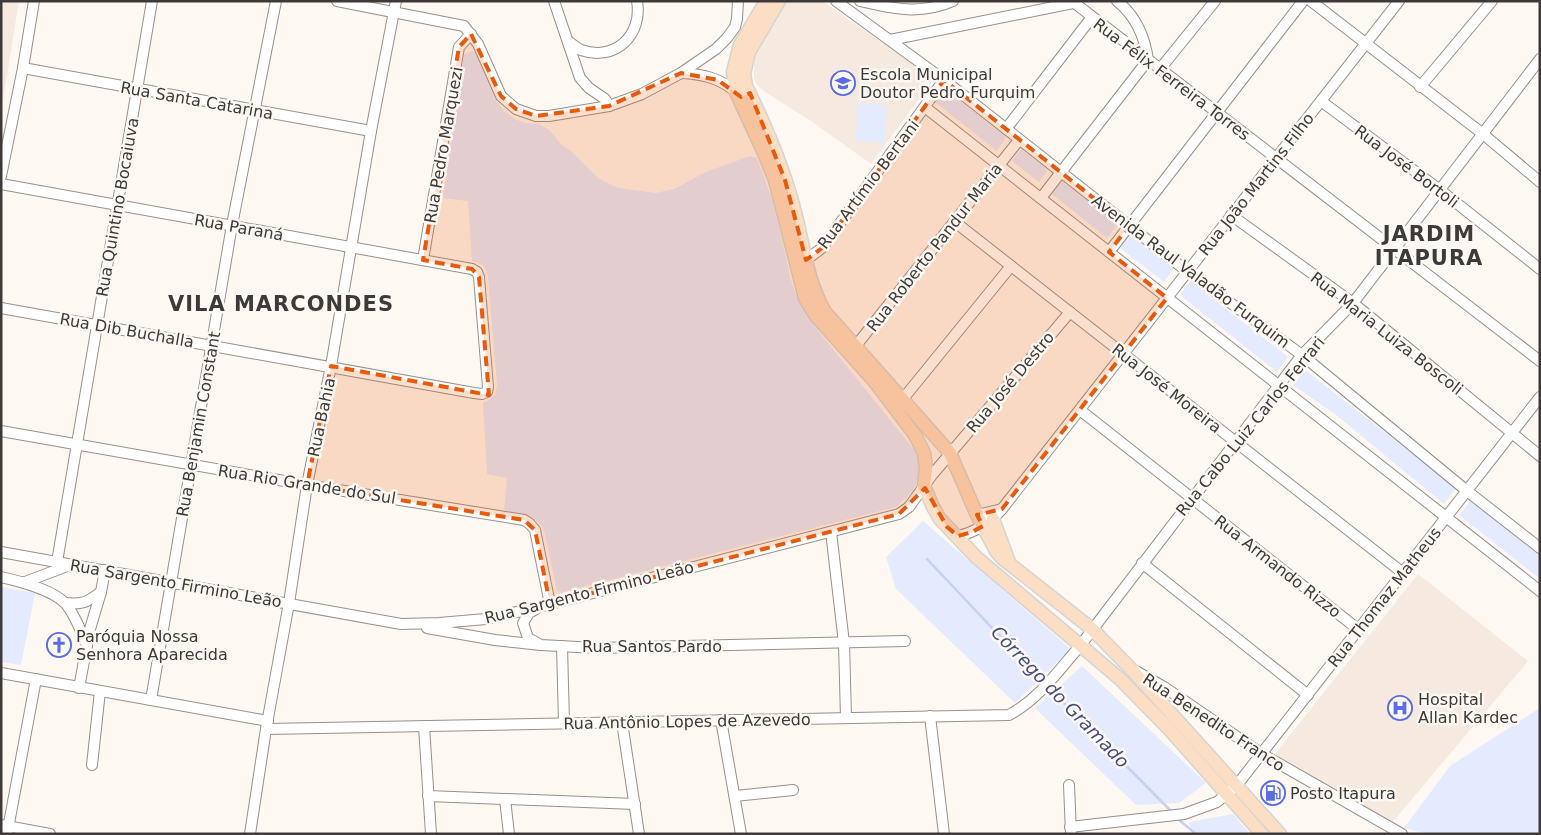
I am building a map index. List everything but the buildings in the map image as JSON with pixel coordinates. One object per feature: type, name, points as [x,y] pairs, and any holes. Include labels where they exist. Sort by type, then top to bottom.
[{"type":"main road","points":[[740,61],[740,45],[766,1]]},
{"type":"main road","points":[[780,1],[749,52],[733,72],[775,180],[805,298],[816,316],[852,350]]},
{"type":"main road","points":[[741,94],[785,180],[796,215],[811,283],[817,298],[874,382],[899,403],[950,453],[989,518],[996,551],[1092,629],[1131,669],[1280,834]]},
{"type":"main road","points":[[899,403],[924,453],[926,468],[924,486],[940,519],[976,557],[1120,679],[1169,729],[1262,834]]},
{"type":"main road","points":[[1120,679],[1131,669]]},
{"type":"street","points":[[1,176],[23,68],[34,1]]},
{"type":"street","name":"Rua Quintino Bocaiuva","points":[[56,562],[152,1]]},
{"type":"street","name":"Rua Benjamin Constant","points":[[151,700],[232,225],[276,1]]},
{"type":"street","points":[[337,1],[396,6],[464,26],[478,44],[501,96],[516,109],[536,116],[549,116],[609,106],[642,94],[681,73],[716,49],[727,38],[735,27],[738,1]]},
{"type":"street","points":[[554,1],[580,78],[588,88],[606,99],[609,106]]},
{"type":"street","points":[[568,41],[580,49],[592,52],[612,50],[621,46],[627,41],[637,22],[639,12],[637,1]]},
{"type":"street","name":"Avenida Raul Valadão Furquim","points":[[836,1],[944,80],[1188,272],[1302,355],[1467,491],[1540,548]]},
{"type":"street","points":[[860,1],[903,10],[934,8],[953,1]]},
{"type":"street","points":[[1160,69],[1215,1]]},
{"type":"street","points":[[1109,252],[1303,1]]},
{"type":"street","points":[[1311,1],[1483,134],[1536,179],[1540,168]]},
{"type":"street","name":"Rua João Martins Filho","points":[[989,518],[1080,410],[1399,1]]},
{"type":"street","points":[[1420,87],[1492,1]]},
{"type":"street","name":"Rua Félix Ferreira Torres","points":[[890,40],[1073,2],[1540,360]]},
{"type":"street","points":[[1040,198],[1148,60],[1146,45],[1134,19],[1122,3]]},
{"type":"street","name":"Rua Bahia","points":[[251,833],[307,485],[331,366],[370,131],[396,6]]},
{"type":"street","points":[[1006,129],[1092,17]]},
{"type":"street","points":[[735,27],[749,30]]},
{"type":"street","name":"Rua Pedro Marquezi","points":[[423,260],[459,47],[471,34]]},
{"type":"street","name":"Rua Cabo Luiz Carlos Ferrari","points":[[1080,646],[1302,355],[1353,303],[1540,59]]},
{"type":"street","name":"Rua Santa Catarina","points":[[23,68],[370,131]]},
{"type":"street","points":[[681,73],[708,76],[728,85],[741,94]]},
{"type":"street","name":"Rua Artímio Bertani","points":[[806,260],[822,248],[926,108],[944,80]]},
{"type":"street","name":"Rua José Bortoli","points":[[1321,100],[1540,269]]},
{"type":"street","name":"Avenida Raul Valadão Furquim","points":[[926,108],[1540,591]]},
{"type":"street","name":"Rua Roberto Pandur Maria","points":[[852,350],[1019,140]]},
{"type":"street","name":"Rua Paraná","points":[[1,184],[472,269],[477,272]]},
{"type":"street","name":"Rua Maria Luiza Boscoli","points":[[1232,216],[1353,303],[1540,456]]},
{"type":"street","name":"Rua José Moreira","points":[[954,222],[1403,573]]},
{"type":"street","points":[[899,403],[1011,266]]},
{"type":"street","name":"Rua Dib Buchalla","points":[[1,308],[482,394],[487,392],[488,387],[481,295],[477,272]]},
{"type":"street","name":"Rua José Destro","points":[[924,486],[1070,312]]},
{"type":"street","name":"Rua Thomaz Matheus","points":[[1070,830],[1184,814],[1217,802],[1237,786],[1540,397]]},
{"type":"street","name":"Rua Armando Rizzo","points":[[1080,410],[1359,630]]},
{"type":"street","name":"Rua Rio Grande do Sul","points":[[1,431],[307,485],[524,520],[534,530],[550,604]]},
{"type":"street","name":"Rua Sargento Firmino Leão","points":[[1,552],[401,624],[439,623],[486,619],[539,607],[899,514],[909,507],[924,486]]},
{"type":"street","points":[[958,536],[972,532],[989,518]]},
{"type":"street","points":[[831,532],[844,643],[846,718]]},
{"type":"street","points":[[1142,563],[1308,695]]},
{"type":"street","points":[[21,581],[70,565]]},
{"type":"street","points":[[79,688],[90,629],[101,592],[105,570]]},
{"type":"street","points":[[1,577],[21,581],[65,603],[80,604],[87,602],[101,592]]},
{"type":"street","points":[[65,603],[80,628],[87,645]]},
{"type":"street","points":[[539,607],[529,613],[523,623],[528,638],[541,645]]},
{"type":"street","name":"Rua Santos Pardo","points":[[401,624],[495,640],[596,648],[905,641]]},
{"type":"street","points":[[562,646],[564,723]]},
{"type":"street","name":"Rua Antônio Lopes de Azevedo","points":[[1,673],[151,700],[267,725],[424,726],[930,716],[1009,714],[1024,707],[1046,686],[1080,646]]},
{"type":"street","name":"Rua Benedito Franco","points":[[1131,669],[1164,687],[1262,754],[1402,834]]},
{"type":"street","points":[[36,679],[6,829],[50,834]]},
{"type":"street","points":[[92,765],[100,691]]},
{"type":"street","points":[[930,716],[944,834]]},
{"type":"street","points":[[721,720],[741,834]]},
{"type":"street","points":[[622,722],[639,834]]},
{"type":"street","points":[[424,726],[430,834]]},
{"type":"street","points":[[1069,785],[1070,830]]},
{"type":"street","points":[[735,796],[793,790]]},
{"type":"street","points":[[428,796],[635,804]]},
{"type":"street","points":[[505,799],[509,834]]},
{"type":"highlighted area","points":[[471,34],[501,96],[516,109],[536,116],[609,106],[681,73],[718,80],[741,97],[750,93],[785,180],[806,260],[822,248],[944,80],[1129,226],[1109,252],[1167,298],[1002,509],[977,515],[983,526],[972,532],[958,536],[947,527],[925,488],[899,514],[550,604],[535,530],[524,520],[307,485],[331,366],[489,395],[479,277],[472,269],[423,260],[459,47]]},
{"type":"shaded area","points":[[1,1],[19,1],[1,113]]},
{"type":"shaded area","name":"Escola Municipal Doutor Pedro Furquim","points":[[787,1],[822,1],[931,76],[932,81],[871,164],[811,121],[765,92],[754,79],[754,63],[757,49]]},
{"type":"shaded area","points":[[471,51],[475,52],[495,99],[505,112],[515,119],[525,123],[539,124],[549,130],[562,145],[571,151],[598,178],[618,188],[656,193],[674,189],[706,172],[750,156],[757,158],[773,202],[792,284],[800,304],[815,327],[915,451],[923,470],[912,492],[896,507],[562,592],[557,591],[544,530],[532,518],[504,513],[507,478],[487,474],[483,403],[493,397],[497,385],[488,276],[483,266],[472,261],[468,201],[443,198],[464,55]]},
{"type":"shaded area","points":[[945,89],[1006,137],[997,151],[935,102]]},
{"type":"shaded area","points":[[858,103],[887,105],[884,143],[856,141]]},
{"type":"shaded area","points":[[1021,149],[1048,170],[1039,182],[1012,161]]},
{"type":"shaded area","points":[[1062,181],[1118,224],[1107,238],[1052,194]]},
{"type":"shaded area","points":[[1130,234],[1174,268],[1164,282],[1120,248]]},
{"type":"shaded area","points":[[1190,281],[1288,357],[1277,372],[1180,295]]},
{"type":"shaded area","points":[[1305,370],[1456,488],[1444,504],[1336,415],[1293,385]]},
{"type":"shaded area","points":[[1471,501],[1540,554],[1540,579],[1459,515]]},
{"type":"shaded area","points":[[923,521],[1071,649],[1015,703],[896,589],[886,557]]},
{"type":"shaded area","name":"Hospital Allan Kardec","points":[[1418,574],[1528,661],[1391,824],[1274,755]]},
{"type":"shaded area","points":[[1,587],[35,593],[21,665],[1,662]]},
{"type":"shaded area","points":[[1082,666],[1206,783],[1179,803],[1136,805],[1035,708]]},
{"type":"shaded area","points":[[1540,708],[1540,834],[1429,834],[1404,828],[1450,766]]},
{"type":"shaded area","points":[[1233,814],[1250,834],[1192,834],[1189,822]]},
{"type":"waterway","name":"Córrego do Gramado","points":[[927,559],[1044,683]]},
{"type":"waterway","name":"Córrego do Gramado","points":[[1048,687],[1171,811]]},
{"type":"waterway","name":"Córrego do Gramado","points":[[1178,819],[1196,834]]},
{"type":"place","name":"Escola Municipal Doutor Pedro Furquim","points":[[843,83]]},
{"type":"place","name":"Paróquia Nossa Senhora Aparecida","points":[[59,645]]},
{"type":"place","name":"Hospital Allan Kardec","points":[[1400,708]]},
{"type":"place","name":"Posto Itapura","points":[[1273,793]]},
{"type":"district","name":"JARDIM ITAPURA","points":[[1429,246]]},
{"type":"district","name":"VILA MARCONDES","points":[[281,304]]}]
